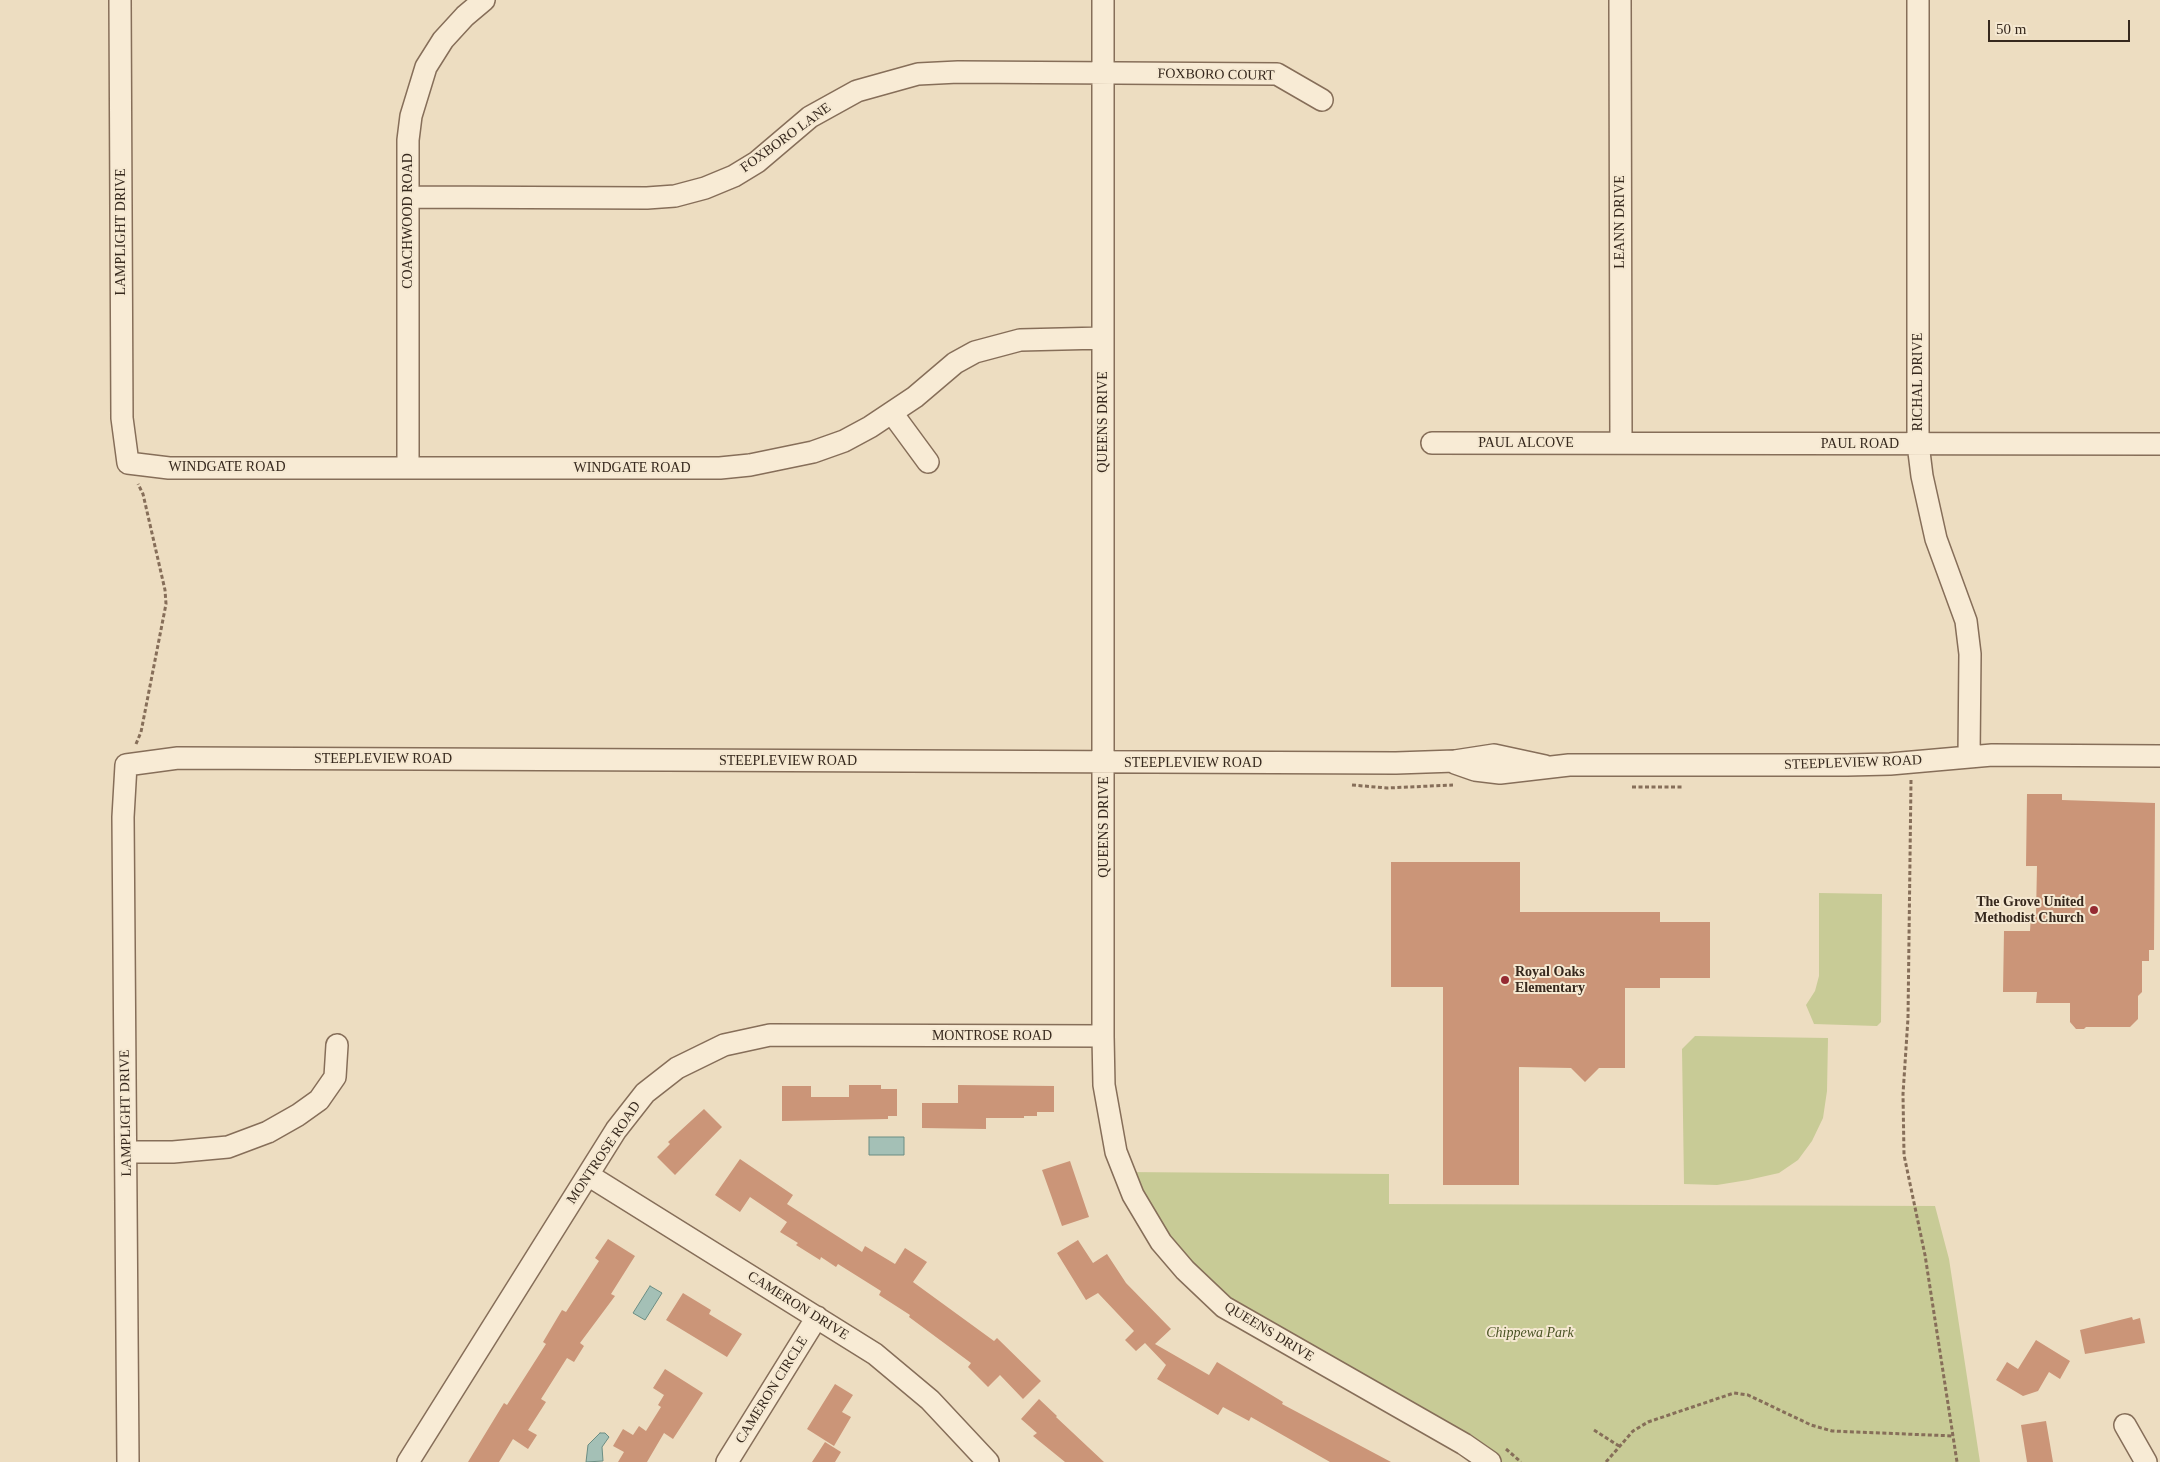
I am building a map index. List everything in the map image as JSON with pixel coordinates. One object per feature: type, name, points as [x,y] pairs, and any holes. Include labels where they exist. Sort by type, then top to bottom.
[{"type":"street","name":"LAMPLIGHT DRIVE","points":[[120,0],[122,418],[128,463]]},
{"type":"street","name":"COACHWOOD ROAD","points":[[408,467],[408,140],[411,116],[426,67],[443,40],[465,16],[484,0]]},
{"type":"street","name":"QUEENS DRIVE","points":[[1104,0],[1103,1036],[1105,1099],[1119,1162],[1146,1218],[1164,1246],[1209,1294],[1233,1313],[1464,1444],[1497,1454]]},
{"type":"street","name":"LEANN DRIVE","points":[[1620,0],[1620,444]]},
{"type":"street","name":"RICHAL DRIVE","points":[[1918,0],[1918,444],[1922,476],[1936,539],[1966,621],[1970,654],[1969,756]]},
{"type":"street","name":"FOXBORO LANE","points":[[408,197],[675,196],[705,188],[734,176],[757,162],[810,118],[857,91],[883,82],[918,74],[958,72],[1104,73]]},
{"type":"street","name":"FOXBORO COURT","points":[[1104,73],[1277,74],[1322,100]]},
{"type":"street","name":"WINDGATE ROAD","points":[[128,463],[169,468],[720,468],[750,465],[780,461],[844,441],[892,413],[955,362],[976,352],[1020,340],[1103,338]]},
{"type":"street","points":[[892,413],[928,462]]},
{"type":"street","name":"PAUL ALCOVE","points":[[1432,443],[1620,444]]},
{"type":"street","name":"PAUL ROAD","points":[[1620,444],[2160,444]]},
{"type":"street","name":"STEEPLEVIEW ROAD","points":[[126,765],[178,758],[1104,762],[1450,761],[1494,755],[1545,766],[1583,764],[1854,765],[1969,756],[2160,756]]},
{"type":"street","name":"LAMPLIGHT DRIVE","points":[[126,765],[122,817],[128,1462]]},
{"type":"street","name":"MONTROSE ROAD","points":[[408,1462],[624,1117],[651,1087],[693,1058],[741,1040],[790,1034],[1103,1036]]},
{"type":"street","points":[[126,1152],[173,1152],[228,1147],[268,1132],[298,1116],[318,1100],[335,1077],[338,1045]]},
{"type":"street","name":"CAMERON DRIVE","points":[[588,1174],[875,1354],[935,1406],[988,1462]]},
{"type":"street","name":"CAMERON CIRCLE","points":[[726,1462],[816,1317]]},
{"type":"street","points":[[2125,1425],[2146,1462]]},
{"type":"path","points":[[126,765],[141,732],[166,604],[165,590],[143,494],[128,463]]},
{"type":"path","points":[[1911,779],[1908,1018],[1903,1094],[1904,1155],[1925,1255],[1957,1462]]},
{"type":"path","points":[[1630,787],[1665,787]]},
{"type":"path","points":[[1606,1462],[1633,1431],[1648,1422],[1734,1393],[1748,1394],[1811,1425],[1832,1431],[1954,1436]]},
{"type":"path","points":[[1594,1430],[1619,1446]]},
{"type":"path","points":[[1497,1454],[1520,1462]]},
{"type":"green space","points":[[1819,893],[1882,894],[1881,1022],[1877,1026],[1814,1024],[1806,1005],[1815,991],[1819,976]]},
{"type":"green space","points":[[1695,1036],[1828,1038],[1827,1091],[1823,1118],[1812,1141],[1798,1160],[1779,1173],[1748,1180],[1717,1185],[1684,1184],[1682,1049]]},
{"type":"green space","name":"Chippewa Park","points":[[1123,1172],[1389,1174],[1389,1204],[1935,1206],[1949,1259],[1980,1462],[1490,1462],[1209,1294]]},
{"type":"water","points":[[869,1137],[904,1137],[904,1155],[869,1155]]},
{"type":"water","points":[[650,1286],[662,1293],[645,1320],[633,1313]]},
{"type":"water","points":[[600,1433],[605,1433],[609,1437],[602,1447],[603,1461],[586,1462],[588,1445]]},
{"type":"building","name":"The Grove United Methodist Church","points":[[2027,794],[2062,794],[2062,800],[2155,803],[2154,950],[2149,950],[2149,961],[2142,961],[2142,992],[2138,996],[2138,1019],[2130,1027],[2086,1027],[2084,1029],[2076,1029],[2070,1022],[2070,1003],[2036,1003],[2037,992],[2003,992],[2004,931],[2030,931],[2031,915],[2036,915],[2037,866],[2026,866]]},
{"type":"building","name":"Royal Oaks Elementary","points":[[1391,862],[1520,862],[1520,912],[1660,912],[1660,922],[1710,922],[1710,978],[1660,978],[1660,988],[1625,988],[1625,1068],[1599,1068],[1585,1082],[1571,1068],[1519,1067],[1519,1185],[1443,1185],[1443,987],[1391,987]]},
{"type":"building","points":[[849,1085],[881,1085],[881,1089],[897,1089],[897,1116],[888,1116],[888,1119],[782,1121],[782,1086],[811,1086],[811,1097],[849,1097]]},
{"type":"building","points":[[958,1085],[1054,1086],[1054,1112],[1037,1112],[1037,1116],[1024,1116],[1024,1118],[986,1118],[986,1129],[922,1128],[922,1103],[958,1103]]},
{"type":"building","points":[[704,1109],[722,1127],[675,1175],[657,1157],[670,1144],[668,1142]]},
{"type":"building","points":[[740,1159],[793,1195],[787,1204],[862,1252],[865,1246],[895,1264],[905,1248],[927,1262],[913,1282],[994,1341],[997,1338],[1041,1381],[1023,1399],[1000,1375],[988,1387],[968,1367],[971,1363],[909,1317],[910,1315],[879,1295],[881,1291],[838,1264],[836,1267],[821,1257],[820,1260],[780,1232],[787,1222],[750,1197],[740,1212],[715,1195]]},
{"type":"building","points":[[1070,1161],[1089,1217],[1062,1226],[1042,1170]]},
{"type":"building","points":[[608,1239],[635,1256],[611,1294],[615,1296],[580,1343],[584,1346],[574,1362],[567,1358],[541,1399],[546,1402],[528,1430],[537,1435],[528,1449],[513,1439],[499,1462],[468,1462],[504,1403],[507,1405],[546,1344],[543,1342],[562,1310],[566,1312],[599,1261],[595,1258]]},
{"type":"building","points":[[1078,1240],[1093,1263],[1107,1254],[1126,1283],[1171,1329],[1155,1344],[1209,1375],[1217,1362],[1283,1402],[1282,1404],[1391,1462],[1330,1462],[1251,1417],[1249,1421],[1223,1407],[1218,1415],[1157,1379],[1166,1365],[1145,1343],[1136,1351],[1125,1340],[1134,1331],[1098,1293],[1086,1300],[1057,1253]]},
{"type":"building","points":[[683,1293],[711,1310],[709,1314],[742,1334],[727,1357],[666,1320]]},
{"type":"building","points":[[2132,1317],[2133,1320],[2140,1318],[2145,1343],[2085,1354],[2080,1330]]},
{"type":"building","points":[[2036,1340],[2070,1361],[2060,1379],[2049,1372],[2038,1391],[2023,1396],[1996,1380],[2007,1362],[2018,1369]]},
{"type":"building","points":[[665,1369],[703,1393],[673,1439],[664,1433],[647,1462],[618,1462],[624,1452],[613,1446],[623,1429],[633,1435],[639,1426],[646,1431],[661,1407],[658,1405],[664,1395],[653,1388]]},
{"type":"building","points":[[835,1384],[853,1395],[842,1412],[851,1417],[834,1446],[807,1429]]},
{"type":"building","points":[[1039,1399],[1104,1462],[1065,1462],[1033,1436],[1037,1433],[1021,1419]]},
{"type":"building","points":[[2046,1421],[2053,1462],[2027,1462],[2021,1425]]},
{"type":"building","points":[[825,1442],[841,1452],[835,1462],[812,1462]]},
{"type":"place","name":"The Grove United Methodist Church","points":[[2094,910]]},
{"type":"place","name":"Royal Oaks Elementary","points":[[1505,980]]}]
